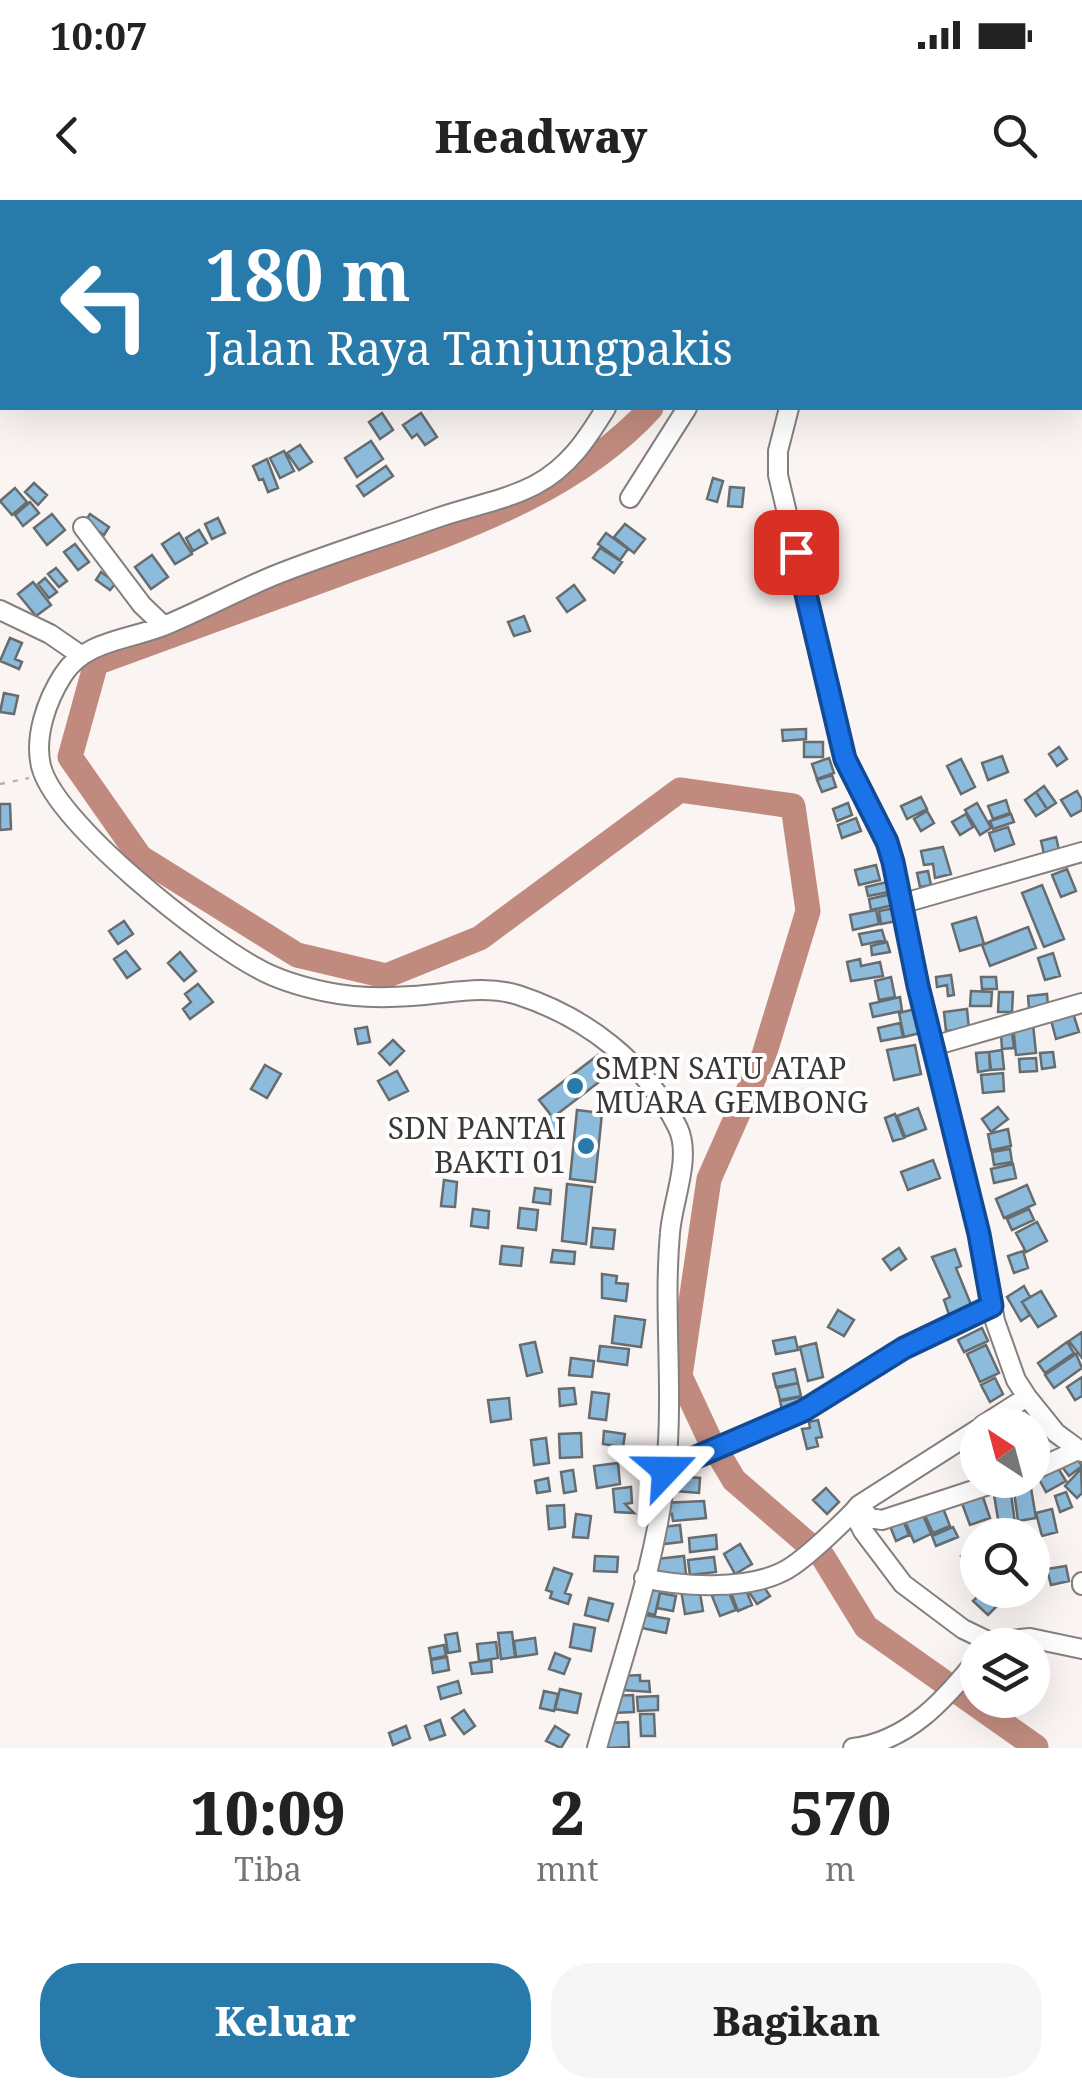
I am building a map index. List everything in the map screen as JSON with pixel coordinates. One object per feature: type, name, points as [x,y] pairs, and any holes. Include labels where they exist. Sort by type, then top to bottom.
[{"type":"street","points":[[597,1748],[644,1578],[666,1470],[668,1261],[683,1149],[675,1123],[642,1075],[599,1034],[519,995],[468,990],[359,997],[282,980],[256,968],[161,899],[100,848],[45,774],[39,744],[43,720],[62,676],[79,654],[164,626],[276,575],[534,486],[578,452],[605,410]]},
{"type":"street","points":[[630,498],[686,410]]},
{"type":"street","points":[[788,410],[778,451],[778,476],[845,759],[887,842],[904,904],[992,1306],[1016,1380],[1056,1433],[1080,1451]]},
{"type":"street","points":[[82,526],[142,606],[164,626]]},
{"type":"street","points":[[0,610],[50,634],[79,654]]},
{"type":"street","points":[[904,904],[1082,852]]},
{"type":"street","points":[[934,1046],[1082,1003]]},
{"type":"street","points":[[666,1470],[803,1411],[904,1348],[992,1306]]},
{"type":"street","points":[[1010,1408],[1027,1397]]},
{"type":"street","points":[[644,1578],[713,1586],[782,1572],[856,1509],[960,1440]]},
{"type":"street","points":[[1050,1464],[1080,1451]]},
{"type":"street","points":[[856,1509],[882,1520],[960,1494]]},
{"type":"street","points":[[856,1509],[863,1531],[903,1584],[963,1628]]},
{"type":"street","points":[[1050,1642],[1082,1648]]},
{"type":"street","points":[[852,1748],[888,1740],[946,1700],[960,1681]]},
{"type":"path","points":[[0,784],[45,774]]},
{"type":"building","points":[[382,413],[393,430],[380,439],[369,422]]},
{"type":"building","points":[[421,413],[437,437],[425,445],[417,434],[412,438],[403,425]]},
{"type":"building","points":[[371,441],[383,459],[357,477],[345,458]]},
{"type":"building","points":[[300,445],[312,462],[299,470],[287,453]]},
{"type":"building","points":[[284,451],[294,471],[280,478],[270,458]]},
{"type":"building","points":[[267,459],[278,488],[268,492],[253,466]]},
{"type":"building","points":[[386,466],[393,476],[364,496],[357,486]]},
{"type":"building","points":[[713,478],[723,481],[717,502],[707,499]]},
{"type":"building","points":[[34,483],[47,495],[38,505],[25,492]]},
{"type":"building","points":[[730,487],[744,488],[742,507],[728,506]]},
{"type":"building","points":[[15,488],[27,502],[12,515],[0,501]]},
{"type":"building","points":[[30,502],[39,513],[23,526],[15,515]]},
{"type":"building","points":[[52,514],[65,530],[47,545],[34,528]]},
{"type":"building","points":[[90,514],[109,527],[104,535],[85,522]]},
{"type":"building","points":[[218,518],[225,533],[212,539],[205,524]]},
{"type":"building","points":[[625,524],[645,539],[634,553],[614,537]]},
{"type":"building","points":[[199,530],[207,543],[193,551],[186,538]]},
{"type":"building","points":[[179,533],[192,554],[175,564],[162,544]]},
{"type":"building","points":[[606,533],[628,549],[620,560],[598,544]]},
{"type":"building","points":[[75,544],[89,562],[78,570],[64,552]]},
{"type":"building","points":[[600,548],[622,562],[614,573],[593,558]]},
{"type":"building","points":[[152,555],[168,577],[151,589],[135,567]]},
{"type":"building","points":[[56,568],[67,581],[59,587],[48,574]]},
{"type":"building","points":[[101,572],[116,583],[110,590],[96,580]]},
{"type":"building","points":[[45,578],[57,592],[49,598],[38,584]]},
{"type":"building","points":[[33,582],[51,605],[36,616],[18,594]]},
{"type":"building","points":[[574,585],[585,600],[567,612],[557,598]]},
{"type":"building","points":[[524,616],[530,631],[514,636],[508,622]]},
{"type":"building","points":[[10,638],[22,643],[15,659],[22,662],[19,669],[0,661]]},
{"type":"building","points":[[4,693],[18,696],[14,714],[0,712]]},
{"type":"building","points":[[806,729],[806,739],[783,741],[782,730]]},
{"type":"building","points":[[804,742],[823,742],[823,757],[804,757]]},
{"type":"building","points":[[1059,747],[1067,759],[1057,766],[1049,754]]},
{"type":"building","points":[[1002,756],[1008,772],[988,780],[982,763]]},
{"type":"building","points":[[829,758],[834,773],[817,779],[812,764]]},
{"type":"building","points":[[961,759],[975,787],[961,794],[947,766]]},
{"type":"building","points":[[832,775],[836,787],[822,792],[817,780]]},
{"type":"building","points":[[1044,786],[1056,803],[1047,809],[1036,792]]},
{"type":"building","points":[[1077,791],[1082,810],[1071,816],[1061,800]]},
{"type":"building","points":[[1036,792],[1047,809],[1036,816],[1025,800]]},
{"type":"building","points":[[921,797],[927,809],[907,819],[901,806]]},
{"type":"building","points":[[1006,800],[1010,813],[993,819],[988,806]]},
{"type":"building","points":[[848,803],[852,815],[837,821],[833,809]]},
{"type":"building","points":[[977,803],[991,828],[980,835],[965,810]]},
{"type":"building","points":[[0,804],[10,804],[11,829],[0,830]]},
{"type":"building","points":[[927,811],[934,823],[921,831],[914,819]]},
{"type":"building","points":[[966,814],[973,827],[960,835],[952,822]]},
{"type":"building","points":[[1011,814],[1014,822],[993,829],[990,821]]},
{"type":"building","points":[[856,818],[861,831],[842,838],[838,825]]},
{"type":"building","points":[[1008,827],[1014,844],[995,851],[989,833]]},
{"type":"building","points":[[1056,837],[1059,850],[1044,854],[1041,841]]},
{"type":"building","points":[[943,847],[951,874],[935,878],[933,864],[924,865],[921,851]]},
{"type":"building","points":[[876,865],[880,880],[859,885],[855,870]]},
{"type":"building","points":[[1067,869],[1076,891],[1061,897],[1052,875]]},
{"type":"building","points":[[928,871],[931,885],[920,887],[917,873]]},
{"type":"building","points":[[887,882],[889,892],[868,896],[866,887]]},
{"type":"building","points":[[1042,885],[1064,939],[1044,947],[1022,893]]},
{"type":"building","points":[[892,894],[894,905],[871,910],[869,899]]},
{"type":"building","points":[[895,908],[897,921],[881,924],[879,911]]},
{"type":"building","points":[[876,910],[879,924],[853,930],[850,915]]},
{"type":"building","points":[[976,917],[984,944],[960,951],[952,924]]},
{"type":"building","points":[[124,921],[133,934],[118,944],[109,931]]},
{"type":"building","points":[[1028,927],[1036,948],[990,966],[982,945]]},
{"type":"building","points":[[882,930],[885,940],[862,945],[859,934]]},
{"type":"building","points":[[887,942],[890,952],[872,955],[871,946]]},
{"type":"building","points":[[126,951],[140,969],[127,978],[114,959]]},
{"type":"building","points":[[180,952],[196,971],[184,981],[168,963]]},
{"type":"building","points":[[1053,953],[1060,976],[1045,980],[1038,958]]},
{"type":"building","points":[[860,959],[861,966],[880,962],[883,976],[851,981],[847,962]]},
{"type":"building","points":[[951,975],[954,995],[948,996],[947,985],[937,987],[936,977]]},
{"type":"building","points":[[891,977],[895,997],[879,1000],[875,981]]},
{"type":"building","points":[[981,977],[996,977],[997,989],[982,989]]},
{"type":"building","points":[[198,984],[213,1002],[190,1019],[183,1009],[191,1002],[185,994]]},
{"type":"building","points":[[971,991],[992,992],[991,1006],[970,1006]]},
{"type":"building","points":[[999,992],[1013,992],[1012,1012],[998,1012]]},
{"type":"building","points":[[1047,994],[1048,1006],[1029,1008],[1028,996]]},
{"type":"building","points":[[900,997],[902,1011],[873,1017],[870,1004]]},
{"type":"building","points":[[915,1009],[920,1033],[904,1037],[899,1013]]},
{"type":"building","points":[[967,1009],[969,1029],[946,1031],[944,1012]]},
{"type":"building","points":[[1073,1013],[1079,1032],[1056,1039],[1051,1020]]},
{"type":"building","points":[[900,1023],[903,1037],[881,1041],[878,1028]]},
{"type":"building","points":[[1033,1024],[1036,1053],[1016,1055],[1013,1026]]},
{"type":"building","points":[[367,1027],[370,1042],[358,1044],[355,1029]]},
{"type":"building","points":[[1012,1032],[1014,1048],[1002,1049],[1001,1034]]},
{"type":"building","points":[[393,1040],[404,1051],[390,1065],[379,1053]]},
{"type":"building","points":[[915,1045],[921,1074],[894,1080],[887,1050]]},
{"type":"building","points":[[1002,1050],[1004,1069],[991,1070],[989,1052]]},
{"type":"building","points":[[989,1052],[990,1070],[978,1072],[976,1053]]},
{"type":"building","points":[[1053,1052],[1055,1067],[1042,1069],[1040,1053]]},
{"type":"building","name":"SMPN SATU ATAP MUARA GEMBONG","points":[[598,1055],[612,1072],[556,1115],[563,1126],[553,1133],[543,1118],[550,1114],[539,1100]]},
{"type":"building","points":[[1036,1058],[1037,1071],[1020,1072],[1019,1059]]},
{"type":"building","points":[[265,1065],[281,1074],[267,1098],[251,1089]]},
{"type":"building","points":[[397,1071],[408,1091],[389,1100],[378,1081]]},
{"type":"building","points":[[1003,1073],[1004,1091],[983,1093],[981,1075]]},
{"type":"building","points":[[998,1107],[1008,1119],[991,1132],[982,1119]]},
{"type":"building","points":[[918,1108],[926,1129],[905,1137],[897,1116]]},
{"type":"building","name":"SDN PANTAI BAKTI 01","points":[[577,1110],[602,1113],[595,1182],[570,1179]]},
{"type":"building","points":[[895,1114],[904,1138],[893,1141],[885,1118]]},
{"type":"building","points":[[1008,1129],[1011,1146],[991,1150],[988,1134]]},
{"type":"building","points":[[1010,1149],[1012,1162],[994,1165],[992,1152]]},
{"type":"building","points":[[933,1160],[940,1178],[908,1190],[901,1172]]},
{"type":"building","points":[[1013,1164],[1016,1178],[994,1183],[991,1169]]},
{"type":"building","points":[[444,1180],[457,1182],[455,1207],[441,1206]]},
{"type":"building","name":"SDN PANTAI BAKTI 01","points":[[567,1184],[592,1187],[586,1244],[562,1241]]},
{"type":"building","points":[[1027,1185],[1035,1204],[1004,1218],[996,1199]]},
{"type":"building","points":[[535,1188],[551,1190],[550,1204],[533,1202]]},
{"type":"building","points":[[520,1208],[538,1210],[536,1230],[518,1228]]},
{"type":"building","points":[[473,1209],[489,1211],[488,1228],[471,1226]]},
{"type":"building","points":[[1029,1209],[1034,1220],[1012,1230],[1007,1219]]},
{"type":"building","points":[[1037,1222],[1047,1241],[1026,1252],[1016,1233]]},
{"type":"building","points":[[593,1228],[615,1230],[613,1249],[591,1247]]},
{"type":"building","points":[[502,1246],[523,1248],[521,1266],[500,1264]]},
{"type":"building","points":[[899,1248],[906,1259],[891,1270],[883,1259]]},
{"type":"building","points":[[955,1249],[961,1266],[956,1268],[972,1307],[949,1315],[944,1300],[950,1297],[932,1257]]},
{"type":"building","points":[[553,1250],[575,1252],[574,1264],[551,1262]]},
{"type":"building","points":[[1023,1251],[1028,1268],[1014,1273],[1008,1256]]},
{"type":"building","points":[[602,1274],[617,1276],[616,1283],[628,1284],[626,1301],[602,1298]]},
{"type":"building","points":[[1024,1286],[1030,1297],[1022,1302],[1030,1315],[1021,1321],[1007,1297]]},
{"type":"building","points":[[1041,1291],[1056,1316],[1038,1327],[1022,1302]]},
{"type":"building","points":[[838,1310],[854,1320],[844,1336],[828,1327]]},
{"type":"building","points":[[615,1316],[645,1320],[641,1347],[612,1343]]},
{"type":"building","points":[[982,1328],[988,1341],[964,1352],[958,1340]]},
{"type":"building","points":[[1082,1332],[1082,1358],[1069,1341]]},
{"type":"building","points":[[795,1337],[798,1350],[776,1354],[773,1341]]},
{"type":"building","points":[[535,1342],[542,1372],[527,1376],[520,1345]]},
{"type":"building","points":[[1067,1342],[1074,1353],[1045,1373],[1038,1363]]},
{"type":"building","points":[[816,1343],[823,1377],[808,1381],[800,1347]]},
{"type":"building","points":[[986,1345],[999,1373],[980,1382],[967,1354]]},
{"type":"building","points":[[600,1346],[629,1349],[627,1365],[598,1361]]},
{"type":"building","points":[[1076,1354],[1082,1368],[1054,1388],[1045,1375]]},
{"type":"building","points":[[571,1358],[594,1361],[592,1377],[569,1375]]},
{"type":"building","points":[[795,1369],[798,1383],[776,1387],[773,1374]]},
{"type":"building","points":[[1082,1377],[1082,1396],[1075,1400],[1067,1387]]},
{"type":"building","points":[[995,1378],[1003,1394],[990,1402],[981,1385]]},
{"type":"building","points":[[798,1383],[801,1396],[780,1400],[777,1388]]},
{"type":"building","points":[[574,1388],[576,1404],[560,1406],[559,1389]]},
{"type":"building","points":[[592,1392],[609,1394],[606,1420],[589,1418]]},
{"type":"building","points":[[801,1397],[803,1410],[783,1414],[780,1401]]},
{"type":"building","points":[[509,1398],[511,1419],[491,1422],[488,1400]]},
{"type":"building","points":[[818,1420],[822,1437],[816,1438],[818,1446],[807,1449],[802,1429],[810,1428],[809,1422]]},
{"type":"building","points":[[604,1431],[625,1434],[623,1447],[603,1444]]},
{"type":"building","points":[[581,1433],[582,1457],[560,1458],[559,1434]]},
{"type":"building","points":[[546,1438],[549,1463],[534,1465],[531,1440]]},
{"type":"building","points":[[1074,1454],[1082,1466],[1069,1476],[1060,1464]]},
{"type":"building","points":[[618,1463],[620,1484],[597,1488],[594,1466]]},
{"type":"building","points":[[1058,1468],[1066,1481],[1050,1490],[1050,1473]]},
{"type":"building","points":[[1081,1469],[1082,1493],[1077,1498],[1065,1486]]},
{"type":"building","points":[[573,1470],[576,1491],[564,1493],[561,1472]]},
{"type":"building","points":[[676,1476],[700,1478],[699,1493],[675,1491]]},
{"type":"building","points":[[548,1478],[550,1491],[537,1493],[535,1481]]},
{"type":"building","points":[[631,1487],[632,1503],[625,1504],[634,1513],[615,1512],[613,1489]]},
{"type":"building","points":[[826,1488],[839,1502],[827,1514],[813,1500]]},
{"type":"building","points":[[1066,1492],[1072,1507],[1060,1512],[1055,1496]]},
{"type":"building","points":[[960,1498],[983,1498],[990,1518],[967,1518]]},
{"type":"building","points":[[994,1498],[1012,1498],[1014,1518],[998,1518]]},
{"type":"building","points":[[1015,1498],[1033,1498],[1036,1518],[1018,1518]]},
{"type":"building","points":[[704,1501],[706,1518],[673,1521],[672,1514],[663,1515],[662,1503]]},
{"type":"building","points":[[941,1503],[950,1526],[933,1533],[923,1511]]},
{"type":"building","points":[[564,1505],[565,1527],[549,1529],[547,1506]]},
{"type":"building","points":[[1052,1509],[1057,1532],[1050,1534],[1050,1518],[1037,1518],[1036,1513]]},
{"type":"building","points":[[922,1513],[931,1534],[914,1542],[905,1521]]},
{"type":"building","points":[[576,1514],[591,1516],[588,1538],[573,1537]]},
{"type":"building","points":[[901,1515],[909,1535],[896,1541],[888,1521]]},
{"type":"building","points":[[680,1525],[682,1542],[664,1544],[662,1527]]},
{"type":"building","points":[[953,1527],[958,1537],[936,1546],[932,1536]]},
{"type":"building","points":[[716,1535],[717,1549],[690,1552],[689,1538]]},
{"type":"building","points":[[740,1544],[752,1564],[735,1574],[724,1554]]},
{"type":"building","points":[[595,1556],[618,1557],[617,1572],[594,1571]]},
{"type":"building","points":[[684,1556],[686,1574],[658,1577],[656,1559]]},
{"type":"building","points":[[714,1557],[716,1572],[690,1575],[688,1560]]},
{"type":"building","points":[[1066,1566],[1069,1581],[1051,1585],[1050,1569]]},
{"type":"building","points":[[554,1568],[572,1574],[565,1593],[571,1595],[568,1604],[550,1598],[552,1592],[546,1590]]},
{"type":"building","points":[[760,1581],[770,1596],[757,1604],[747,1589]]},
{"type":"building","points":[[644,1584],[661,1587],[655,1615],[639,1611]]},
{"type":"building","points":[[744,1585],[752,1605],[738,1611],[730,1590]]},
{"type":"building","points":[[699,1587],[703,1611],[685,1614],[681,1590]]},
{"type":"building","points":[[728,1590],[736,1610],[720,1616],[712,1596]]},
{"type":"building","points":[[660,1593],[676,1596],[673,1611],[657,1608]]},
{"type":"building","points":[[589,1598],[613,1604],[608,1621],[585,1615]]},
{"type":"building","points":[[645,1615],[669,1619],[666,1633],[642,1628]]},
{"type":"building","points":[[574,1624],[595,1628],[591,1651],[570,1647]]},
{"type":"building","points":[[512,1632],[515,1657],[501,1659],[498,1633]]},
{"type":"building","points":[[457,1633],[460,1651],[448,1653],[445,1635]]},
{"type":"building","points":[[535,1638],[537,1654],[516,1657],[514,1641]]},
{"type":"building","points":[[496,1642],[498,1658],[479,1661],[477,1644]]},
{"type":"building","points":[[444,1645],[446,1656],[431,1659],[429,1648]]},
{"type":"building","points":[[555,1653],[570,1659],[564,1674],[549,1669]]},
{"type":"building","points":[[447,1657],[449,1670],[433,1673],[431,1660]]},
{"type":"building","points":[[491,1660],[492,1672],[472,1674],[470,1663]]},
{"type":"building","points":[[640,1675],[640,1681],[649,1681],[650,1692],[623,1690],[623,1676]]},
{"type":"building","points":[[458,1681],[461,1693],[441,1699],[438,1687]]},
{"type":"building","points":[[560,1689],[581,1694],[577,1713],[555,1709]]},
{"type":"building","points":[[544,1691],[558,1694],[554,1711],[540,1708]]},
{"type":"building","points":[[633,1695],[634,1712],[613,1713],[612,1696]]},
{"type":"building","points":[[658,1696],[658,1710],[638,1711],[637,1697]]},
{"type":"building","points":[[464,1710],[475,1726],[464,1734],[452,1718]]},
{"type":"building","points":[[640,1714],[654,1714],[655,1736],[641,1736]]},
{"type":"building","points":[[440,1720],[445,1735],[430,1740],[425,1726]]},
{"type":"building","points":[[628,1722],[629,1747],[608,1748],[607,1723]]},
{"type":"building","points":[[406,1726],[410,1738],[393,1745],[389,1733]]},
{"type":"building","points":[[555,1726],[569,1735],[561,1748],[546,1741]]},
{"type":"waterway","points":[[649,410],[584,465],[506,509],[422,544],[96,663],[70,757],[140,857],[297,955],[386,976],[480,938],[680,790],[793,806],[808,911],[764,1055],[709,1179],[680,1376],[734,1480],[823,1557],[866,1627],[1036,1747]]},
{"type":"place","name":"SMPN SATU ATAP MUARA GEMBONG","points":[[575,1086]]},
{"type":"place","name":"SDN PANTAI BAKTI 01","points":[[586,1146]]},
{"type":"route","points":[[666,1470],[803,1411],[904,1348],[992,1306],[979,1234],[918,986],[904,904],[887,842],[845,759],[796,552]]}]
